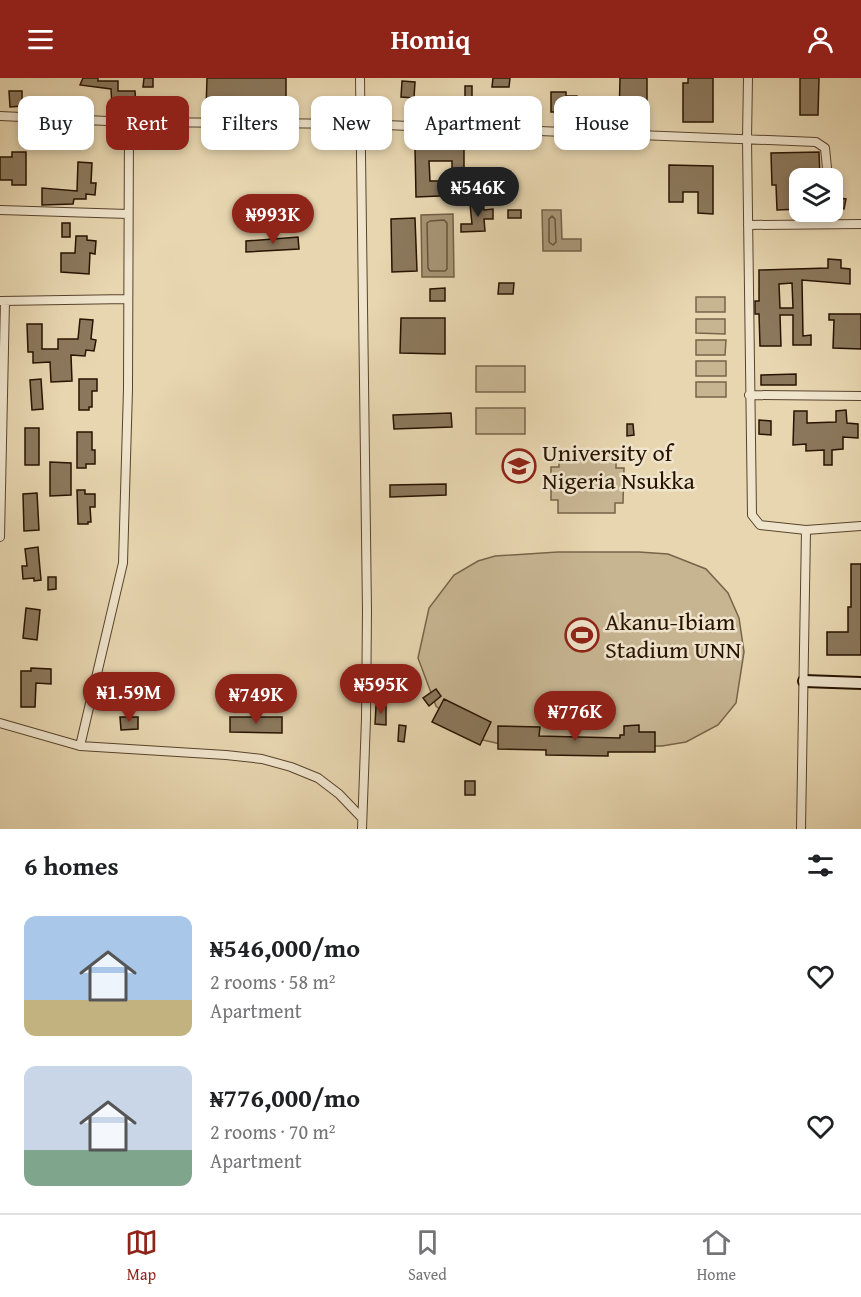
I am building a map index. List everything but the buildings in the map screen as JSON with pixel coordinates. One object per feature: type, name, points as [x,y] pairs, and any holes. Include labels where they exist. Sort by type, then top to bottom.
[{"type":"street","points":[[360,78],[360,96]]},
{"type":"street","points":[[748,78],[749,396],[752,515],[760,525],[806,530],[861,526]]},
{"type":"street","points":[[0,116],[106,121]]},
{"type":"street","points":[[189,123],[311,124]]},
{"type":"street","points":[[392,125],[816,142],[825,148],[827,168]]},
{"type":"street","points":[[80,746],[123,563],[128,389],[129,150]]},
{"type":"street","points":[[360,150],[367,611],[362,829]]},
{"type":"street","points":[[0,210],[128,214]]},
{"type":"street","points":[[748,225],[861,224]]},
{"type":"street","points":[[0,537],[2,301],[128,298]]},
{"type":"street","points":[[749,396],[861,396]]},
{"type":"street","points":[[801,829],[806,530]]},
{"type":"street","points":[[804,681],[861,683]]},
{"type":"street","points":[[0,723],[80,746],[262,759],[318,778],[339,794],[362,818]]},
{"type":"shaded area","points":[[696,297],[725,297],[725,312],[696,312]]},
{"type":"shaded area","points":[[696,319],[725,319],[725,334],[696,333]]},
{"type":"shaded area","points":[[696,340],[726,340],[725,355],[696,355]]},
{"type":"shaded area","points":[[696,361],[726,361],[726,376],[696,376]]},
{"type":"shaded area","points":[[476,366],[525,366],[525,392],[476,392]]},
{"type":"shaded area","points":[[696,382],[726,382],[726,397],[696,397]]},
{"type":"shaded area","points":[[476,408],[525,408],[525,434],[476,434]]},
{"type":"shaded area","points":[[559,455],[616,456],[616,468],[624,468],[623,503],[615,503],[615,513],[558,513],[558,500],[551,500],[551,467],[559,467]]},
{"type":"shaded area","name":"Akanu-Ibiam Stadium UNN","points":[[558,552],[668,554],[706,569],[728,593],[739,618],[744,652],[736,703],[718,725],[686,742],[662,746],[509,746],[470,737],[436,706],[418,658],[429,608],[454,575],[478,561],[495,556]]},
{"type":"water","points":[[542,210],[561,210],[562,239],[581,239],[581,251],[543,251]]},
{"type":"water","points":[[453,214],[454,277],[422,277],[421,215]]},
{"type":"place","name":"University of Nigeria Nsukka","points":[[519,466]]},
{"type":"place","name":"Akanu-Ibiam Stadium UNN","points":[[582,635]]}]
